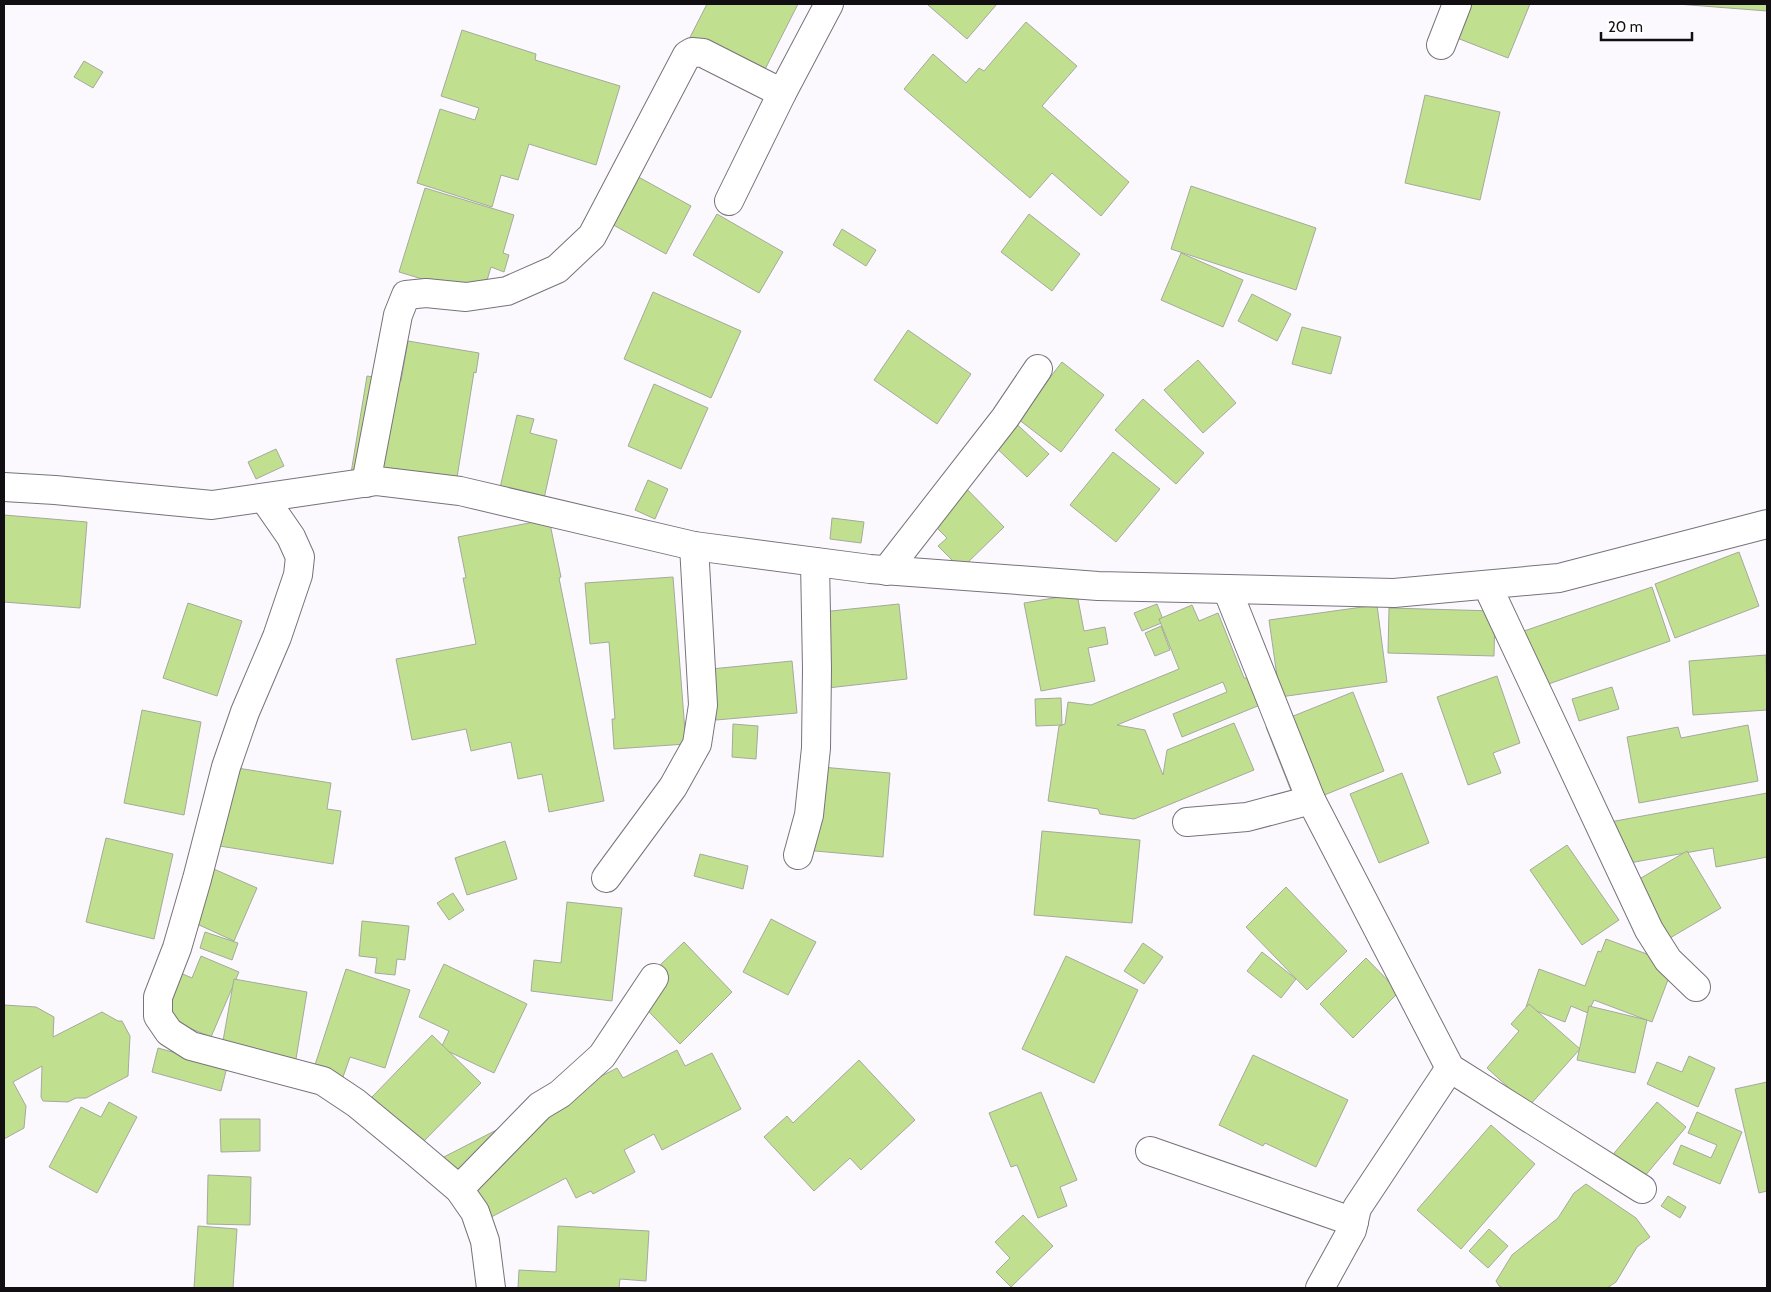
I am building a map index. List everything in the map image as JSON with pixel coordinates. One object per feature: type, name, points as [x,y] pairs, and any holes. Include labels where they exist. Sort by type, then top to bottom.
[{"type":"street","points":[[730,201],[782,93],[829,4]]},
{"type":"street","points":[[1441,45],[1457,4]]},
{"type":"street","points":[[366,483],[398,315],[406,295],[426,293],[466,297],[507,291],[557,269],[592,236],[687,55],[692,52],[703,53],[782,93]]},
{"type":"street","points":[[886,571],[1005,418],[1038,369]]},
{"type":"street","points":[[4,487],[212,505],[377,481],[460,491],[694,546],[886,571],[1098,586],[1227,590],[1394,593],[1558,578],[1767,525]]},
{"type":"street","points":[[264,498],[291,537],[300,557],[298,575],[278,637],[245,712],[226,767],[177,948],[158,997],[158,1016],[169,1032],[192,1046],[322,1081],[356,1103],[458,1189],[475,1212],[486,1241],[492,1288]]},
{"type":"street","points":[[606,878],[674,787],[697,744],[703,705],[694,546]]},
{"type":"street","points":[[798,856],[809,815],[816,748],[816,562]]},
{"type":"street","points":[[1487,585],[1648,930],[1668,960],[1696,987]]},
{"type":"street","points":[[1227,590],[1311,800],[1450,1068],[1642,1189]]},
{"type":"street","points":[[1187,822],[1247,816],[1311,800]]},
{"type":"street","points":[[458,1189],[540,1106],[560,1094],[602,1056],[654,978]]},
{"type":"street","points":[[1320,1288],[1352,1230],[1357,1208],[1450,1068]]},
{"type":"street","points":[[1150,1151],[1354,1222]]},
{"type":"building","points":[[707,4],[798,4],[755,89],[683,51]]},
{"type":"building","points":[[929,4],[997,4],[967,39]]},
{"type":"building","points":[[1464,4],[1530,4],[1508,58],[1452,36]]},
{"type":"building","points":[[1677,4],[1767,4],[1767,11]]},
{"type":"building","points":[[1026,22],[1077,66],[1042,106],[1129,182],[1101,216],[1052,173],[1030,198],[904,89],[933,54],[966,83],[979,68],[984,71]]},
{"type":"building","points":[[462,30],[536,54],[535,60],[620,86],[596,165],[529,144],[518,180],[501,175],[492,207],[417,183],[440,109],[475,120],[479,108],[441,96]]},
{"type":"building","points":[[84,61],[103,72],[93,88],[74,77]]},
{"type":"building","points":[[1425,95],[1500,112],[1480,200],[1405,183]]},
{"type":"building","points":[[624,169],[691,206],[666,254],[599,217]]},
{"type":"building","points":[[1191,186],[1316,228],[1296,290],[1171,249]]},
{"type":"building","points":[[425,188],[514,215],[503,253],[509,255],[504,272],[491,267],[482,297],[399,272]]},
{"type":"building","points":[[717,214],[783,252],[759,293],[693,255]]},
{"type":"building","points":[[1029,214],[1080,254],[1052,291],[1001,252]]},
{"type":"building","points":[[842,229],[876,250],[866,266],[833,245]]},
{"type":"building","points":[[1181,253],[1243,280],[1223,327],[1161,300]]},
{"type":"building","points":[[653,292],[741,331],[711,398],[624,359]]},
{"type":"building","points":[[1252,294],[1291,314],[1277,341],[1238,321]]},
{"type":"building","points":[[1302,327],[1341,337],[1331,374],[1292,364]]},
{"type":"building","points":[[908,330],[971,374],[937,424],[874,380]]},
{"type":"building","points":[[408,341],[479,353],[476,373],[474,372],[455,490],[351,473],[367,376],[401,381]]},
{"type":"building","points":[[1198,360],[1236,403],[1203,433],[1164,390]]},
{"type":"building","points":[[1062,362],[1104,395],[1061,452],[1018,419]]},
{"type":"building","points":[[654,384],[708,408],[681,469],[628,446]]},
{"type":"building","points":[[1143,399],[1204,453],[1176,484],[1115,430]]},
{"type":"building","points":[[517,415],[534,419],[530,433],[557,440],[543,503],[499,492]]},
{"type":"building","points":[[1009,417],[1049,454],[1027,477],[988,440]]},
{"type":"building","points":[[276,449],[284,466],[256,479],[248,462]]},
{"type":"building","points":[[1113,452],[1160,489],[1116,542],[1070,505]]},
{"type":"building","points":[[956,478],[1004,527],[961,569],[938,546],[947,538],[921,512]]},
{"type":"building","points":[[648,480],[668,489],[655,519],[635,510]]},
{"type":"building","points":[[4,515],[87,522],[80,608],[4,602]]},
{"type":"building","points":[[832,518],[864,522],[861,543],[830,539]]},
{"type":"building","points":[[549,519],[604,801],[549,812],[542,774],[518,779],[511,742],[471,751],[466,729],[412,740],[396,659],[476,644],[463,578],[466,578],[458,537]]},
{"type":"building","points":[[1739,552],[1759,606],[1675,638],[1655,584]]},
{"type":"building","points":[[673,577],[686,744],[614,749],[612,719],[615,719],[609,642],[590,644],[585,583]]},
{"type":"building","points":[[1652,587],[1670,641],[1543,686],[1524,631]]},
{"type":"building","points":[[1077,594],[1084,631],[1105,627],[1108,644],[1088,648],[1095,681],[1041,691],[1024,603]]},
{"type":"building","points":[[188,603],[242,621],[217,696],[163,678]]},
{"type":"building","points":[[899,604],[907,679],[810,690],[802,614]]},
{"type":"building","points":[[1157,604],[1164,622],[1142,631],[1134,613]]},
{"type":"building","points":[[1192,605],[1199,621],[1218,613],[1244,678],[1249,678],[1260,705],[1182,737],[1173,714],[1227,692],[1223,682],[1117,725],[1145,730],[1163,775],[1167,750],[1234,723],[1254,770],[1134,819],[1100,814],[1098,809],[1048,801],[1059,726],[1065,724],[1068,702],[1091,705],[1179,669],[1159,619]]},
{"type":"building","points":[[1377,605],[1387,682],[1280,697],[1269,620]]},
{"type":"building","points":[[1389,608],[1495,611],[1494,656],[1388,653]]},
{"type":"building","points":[[1161,626],[1170,650],[1155,656],[1145,633]]},
{"type":"building","points":[[1766,655],[1767,710],[1693,715],[1689,661]]},
{"type":"building","points":[[792,661],[797,713],[716,720],[711,669]]},
{"type":"building","points":[[1497,676],[1520,743],[1493,753],[1501,773],[1468,785],[1437,697]]},
{"type":"building","points":[[1612,687],[1619,709],[1579,721],[1572,699]]},
{"type":"building","points":[[1353,692],[1384,771],[1297,806],[1266,727]]},
{"type":"building","points":[[1061,698],[1062,725],[1036,726],[1035,699]]},
{"type":"building","points":[[142,710],[201,722],[184,815],[124,803]]},
{"type":"building","points":[[733,724],[758,726],[756,759],[732,757]]},
{"type":"building","points":[[1748,725],[1758,781],[1639,803],[1627,737],[1678,727],[1681,738]]},
{"type":"building","points":[[225,766],[331,783],[327,809],[341,811],[333,864],[213,845]]},
{"type":"building","points":[[810,766],[890,773],[883,857],[804,850]]},
{"type":"building","points":[[1402,773],[1429,843],[1379,863],[1350,794]]},
{"type":"building","points":[[1767,793],[1767,857],[1716,867],[1713,848],[1618,865],[1610,822]]},
{"type":"building","points":[[1042,831],[1140,840],[1132,923],[1034,915]]},
{"type":"building","points":[[106,838],[173,854],[154,939],[86,922]]},
{"type":"building","points":[[505,841],[517,879],[467,895],[455,858]]},
{"type":"building","points":[[1567,845],[1619,920],[1582,945],[1530,870]]},
{"type":"building","points":[[1687,851],[1721,908],[1658,945],[1624,888]]},
{"type":"building","points":[[700,854],[748,866],[743,889],[694,876]]},
{"type":"building","points":[[207,866],[257,888],[234,941],[184,918]]},
{"type":"building","points":[[1286,887],[1347,951],[1307,990],[1246,927]]},
{"type":"building","points":[[453,893],[464,910],[449,920],[437,903]]},
{"type":"building","points":[[567,902],[622,908],[612,1001],[531,991],[534,960],[561,963]]},
{"type":"building","points":[[771,919],[816,942],[788,995],[743,972]]},
{"type":"building","points":[[362,921],[409,926],[405,960],[397,959],[395,975],[375,973],[377,958],[359,956]]},
{"type":"building","points":[[205,932],[238,943],[232,960],[200,948]]},
{"type":"building","points":[[1606,939],[1674,964],[1652,1022],[1594,1000],[1588,1013],[1571,1006],[1565,1022],[1526,1007],[1539,969],[1585,986],[1598,951],[1601,952]]},
{"type":"building","points":[[684,942],[732,992],[680,1044],[631,993]]},
{"type":"building","points":[[1143,943],[1163,957],[1144,984],[1124,971]]},
{"type":"building","points":[[1262,952],[1296,979],[1281,998],[1247,971]]},
{"type":"building","points":[[201,956],[239,972],[211,1037],[151,1012],[169,968],[192,978]]},
{"type":"building","points":[[1066,956],[1138,990],[1094,1083],[1022,1049]]},
{"type":"building","points":[[1366,958],[1399,992],[1353,1038],[1320,1004]]},
{"type":"building","points":[[444,964],[527,1004],[494,1073],[441,1048],[449,1031],[419,1017]]},
{"type":"building","points":[[346,969],[410,990],[385,1068],[350,1057],[343,1077],[314,1068]]},
{"type":"building","points":[[234,979],[307,992],[295,1065],[221,1052]]},
{"type":"building","points":[[1529,1004],[1580,1049],[1529,1106],[1487,1068],[1519,1031],[1511,1024]]},
{"type":"building","points":[[4,1005],[36,1007],[54,1017],[53,1037],[102,1012],[118,1021],[122,1021],[130,1036],[128,1076],[86,1098],[76,1098],[68,1102],[43,1101],[41,1097],[42,1066],[13,1082],[26,1106],[24,1128],[4,1139]]},
{"type":"building","points":[[1589,1006],[1647,1020],[1635,1073],[1577,1060]]},
{"type":"building","points":[[432,1035],[481,1083],[421,1144],[372,1097]]},
{"type":"building","points":[[158,1048],[227,1067],[221,1091],[152,1072]]},
{"type":"building","points":[[677,1050],[685,1066],[712,1053],[741,1109],[662,1150],[654,1134],[624,1150],[635,1172],[593,1194],[591,1191],[576,1198],[566,1178],[474,1226],[440,1159],[617,1068],[623,1078]]},
{"type":"building","points":[[1253,1055],[1348,1100],[1316,1167],[1265,1143],[1263,1146],[1219,1125]]},
{"type":"building","points":[[1689,1056],[1715,1068],[1698,1107],[1647,1084],[1657,1062],[1682,1072]]},
{"type":"building","points":[[859,1060],[915,1120],[861,1170],[850,1158],[814,1191],[764,1137],[787,1116],[793,1123]]},
{"type":"building","points":[[1767,1082],[1767,1191],[1759,1193],[1735,1089]]},
{"type":"building","points":[[1041,1092],[1077,1180],[1060,1187],[1067,1206],[1038,1218],[1017,1165],[1011,1167],[989,1113]]},
{"type":"building","points":[[109,1102],[137,1117],[97,1193],[49,1167],[81,1107],[101,1117]]},
{"type":"building","points":[[1657,1102],[1686,1127],[1639,1183],[1610,1158]]},
{"type":"building","points":[[1697,1112],[1742,1132],[1720,1184],[1673,1164],[1681,1145],[1711,1158],[1717,1145],[1688,1133]]},
{"type":"building","points":[[220,1119],[260,1119],[260,1151],[221,1152]]},
{"type":"building","points":[[1491,1125],[1535,1164],[1461,1249],[1417,1210]]},
{"type":"building","points":[[208,1175],[251,1177],[250,1225],[207,1224]]},
{"type":"building","points":[[1586,1184],[1636,1218],[1650,1237],[1637,1247],[1616,1282],[1607,1288],[1503,1288],[1499,1286],[1496,1281],[1512,1255],[1558,1218],[1574,1193]]},
{"type":"building","points":[[1668,1196],[1686,1207],[1680,1218],[1661,1206]]},
{"type":"building","points":[[1023,1215],[1053,1246],[1011,1287],[996,1272],[1010,1258],[995,1242]]},
{"type":"building","points":[[198,1226],[237,1229],[233,1288],[194,1288]]},
{"type":"building","points":[[558,1226],[649,1231],[646,1281],[620,1279],[619,1288],[518,1288],[519,1270],[556,1272]]},
{"type":"building","points":[[1489,1229],[1508,1246],[1488,1268],[1469,1251]]}]
